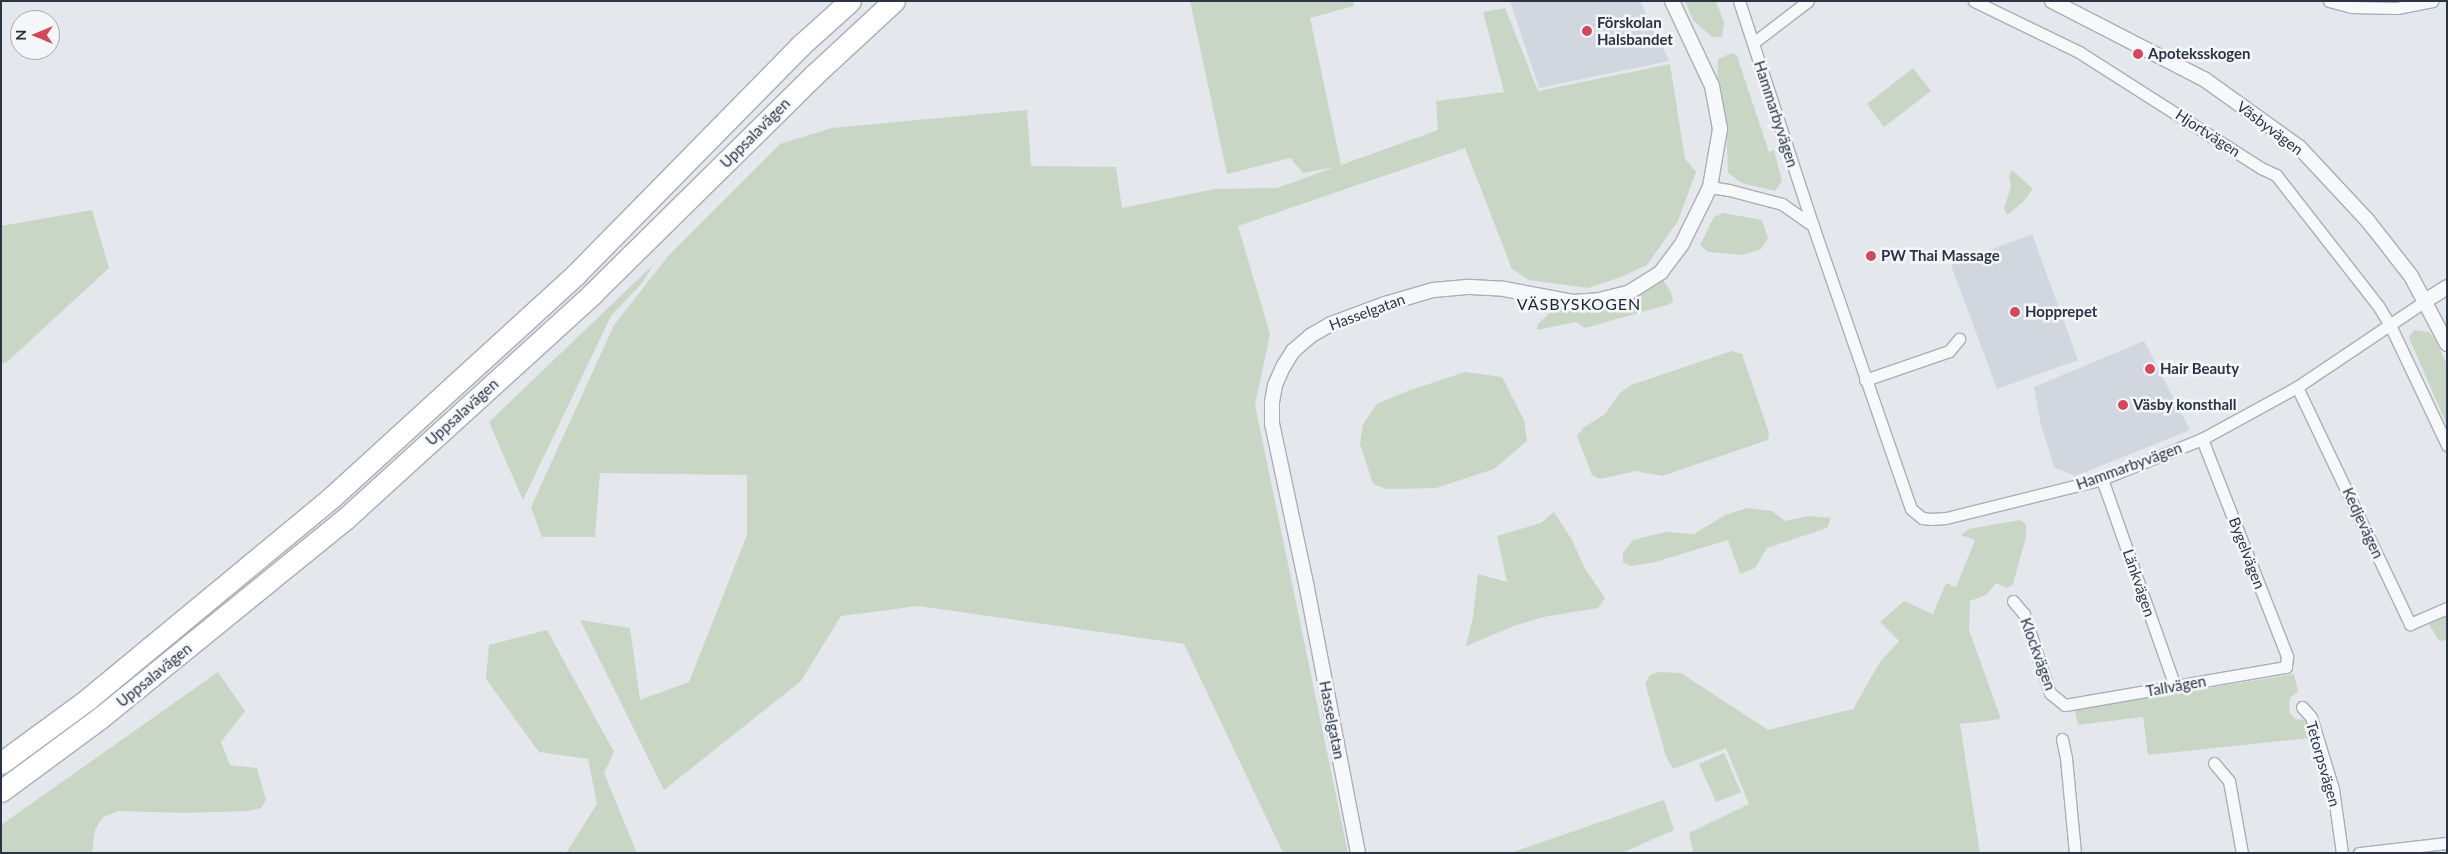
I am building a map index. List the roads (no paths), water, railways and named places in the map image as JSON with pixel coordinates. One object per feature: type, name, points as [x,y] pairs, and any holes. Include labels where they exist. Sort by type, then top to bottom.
[{"type":"highway","name":"Uppsalavägen","points":[[1,763],[88,699],[331,498],[576,274],[800,46],[850,1]]},
{"type":"highway","name":"Uppsalavägen","points":[[1,791],[100,718],[344,520],[592,294],[807,82],[894,1]]},
{"type":"street","name":"Hasselgatan","points":[[1358,853],[1307,588],[1272,424],[1272,402],[1275,385],[1293,351],[1310,336],[1331,324],[1385,304],[1433,290],[1470,287],[1504,289],[1573,302],[1599,300],[1628,293],[1661,272],[1682,244],[1710,188],[1720,129],[1712,86],[1672,1]]},
{"type":"street","name":"Hammarbyvägen","points":[[1739,1],[1865,380],[1912,509],[1922,518],[1946,518],[2102,479],[2202,439],[2297,387],[2447,288]]},
{"type":"street","points":[[1753,43],[1808,1]]},
{"type":"street","name":"Hjortvägen","points":[[1974,1],[2079,52],[2261,168],[2276,174],[2379,307],[2390,325]]},
{"type":"street","name":"Väsbyvägen","points":[[2052,1],[2204,79],[2299,147],[2368,221],[2411,276],[2447,344]]},
{"type":"street","points":[[2329,1],[2351,7],[2397,8],[2432,1]]},
{"type":"street","points":[[1710,188],[1782,204],[1813,226]]},
{"type":"street","points":[[2390,325],[2447,445]]},
{"type":"street","points":[[1865,380],[1949,351],[1959,339]]},
{"type":"street","name":"Kedjevägen","points":[[2297,387],[2410,624],[2447,608]]},
{"type":"street","name":"Bygelvägen","points":[[2202,439],[2288,656],[2286,667]]},
{"type":"street","name":"Länkvägen","points":[[2102,479],[2175,686]]},
{"type":"street","name":"Klockvägen","points":[[2013,601],[2024,614],[2050,693],[2066,705]]},
{"type":"street","name":"Tallvägen","points":[[2066,705],[2286,667]]},
{"type":"street","name":"Tetorpsvägen","points":[[2302,707],[2311,717],[2333,790],[2342,853]]},
{"type":"street","points":[[2062,739],[2066,758],[2075,853]]},
{"type":"street","points":[[2214,763],[2229,781],[2242,853]]},
{"type":"street","points":[[2359,853],[2447,843]]},
{"type":"place","name":"Förskolan Halsbandet","points":[[1587,31]]},
{"type":"place","name":"Apoteksskogen","points":[[2138,54]]},
{"type":"place","name":"PW Thai Massage","points":[[1871,256]]},
{"type":"place","name":"Hopprepet","points":[[2015,312]]},
{"type":"place","name":"Hair Beauty","points":[[2150,369]]},
{"type":"place","name":"Väsby konsthall","points":[[2123,405]]},
{"type":"district","name":"VÄSBYSKOGEN","points":[[1579,304]]}]
